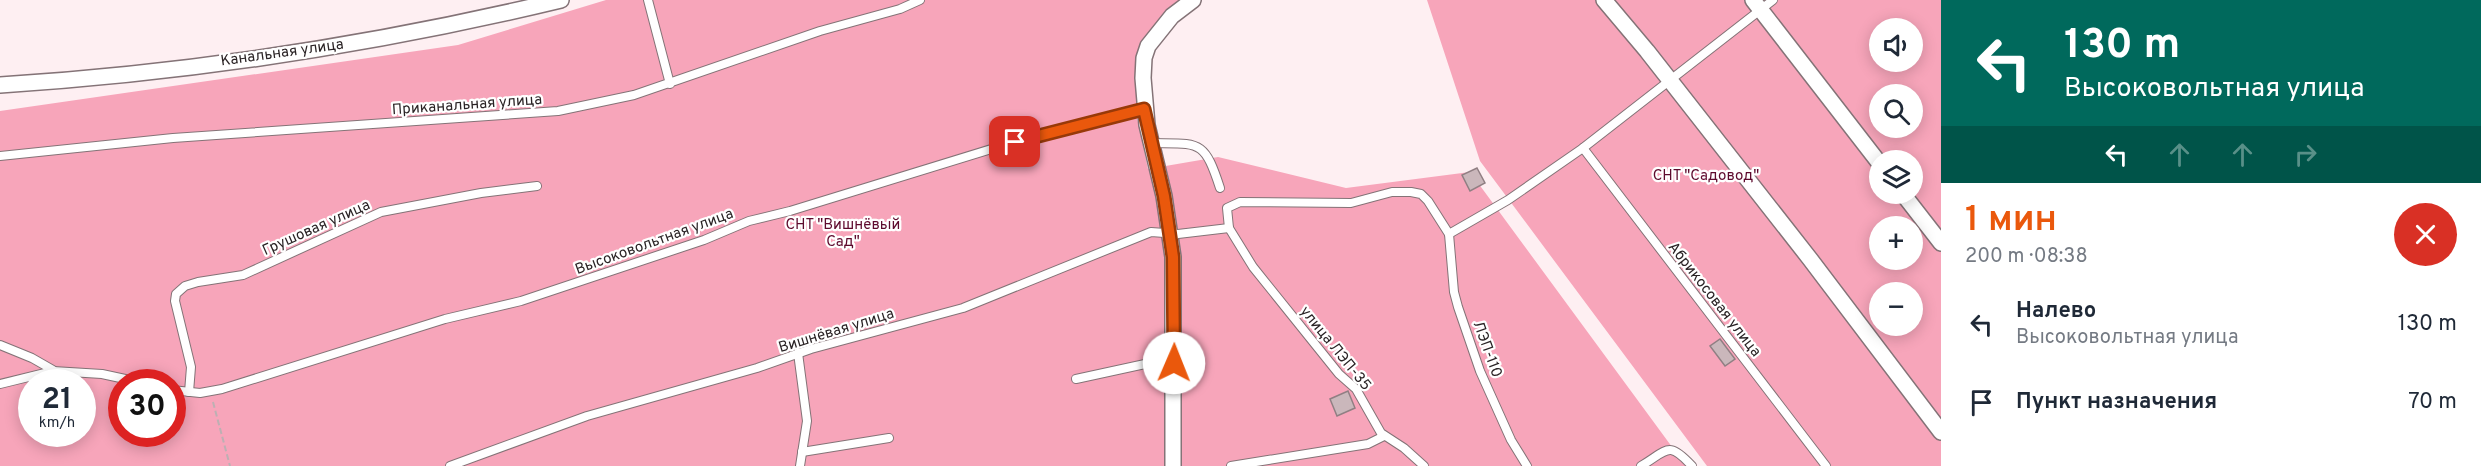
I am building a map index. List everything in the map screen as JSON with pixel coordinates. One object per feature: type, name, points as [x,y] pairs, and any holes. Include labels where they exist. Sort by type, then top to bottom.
[{"type":"street","name":"Канальная улица","points":[[0,85],[84,79],[298,51],[470,22],[561,0]]},
{"type":"street","points":[[1173,466],[1174,298],[1170,233],[1144,109],[1143,78],[1144,57],[1148,46],[1172,16],[1193,0]]},
{"type":"street","points":[[1604,0],[1810,259],[1941,432]]},
{"type":"street","points":[[1762,3],[1870,150]]},
{"type":"street","points":[[1911,204],[1941,243]]},
{"type":"lane","points":[[648,0],[670,84]]},
{"type":"lane","name":"Приканальная улица","points":[[0,156],[173,138],[531,115],[634,95],[820,31],[900,9],[920,0]]},
{"type":"lane","points":[[1229,228],[1226,212],[1229,206],[1240,202],[1352,203],[1392,192],[1411,192],[1421,194],[1428,201],[1449,234],[1508,200],[1583,148],[1750,20],[1762,3]]},
{"type":"lane","name":"Высоковольтная улица","points":[[186,392],[211,392],[445,320],[521,301],[704,240],[749,221],[790,211],[1037,135],[1144,109]]},
{"type":"lane","points":[[1151,143],[1197,146],[1208,156],[1220,188]]},
{"type":"lane","name":"Абрикосовая улица","points":[[1583,148],[1826,466]]},
{"type":"lane","name":"Грушовая улица","points":[[189,392],[191,367],[175,301],[180,289],[198,282],[243,275],[381,212],[481,193],[537,186]]},
{"type":"lane","name":"Вишнёвая улица","points":[[451,466],[587,416],[757,368],[798,353],[963,308],[1140,236],[1158,231],[1170,233],[1229,228]]},
{"type":"lane","name":"улица ЛЭП-35","points":[[1229,228],[1253,267],[1339,374],[1356,389],[1384,436],[1404,448],[1424,466]]},
{"type":"lane","name":"ЛЭП-110","points":[[1449,234],[1454,292],[1462,318],[1493,401],[1511,440],[1527,466]]},
{"type":"lane","points":[[0,345],[51,369]]},
{"type":"lane","points":[[798,353],[807,411],[800,466]]},
{"type":"lane","points":[[1076,379],[1145,364],[1174,363]]},
{"type":"lane","points":[[0,384],[18,379]]},
{"type":"lane","points":[[1231,466],[1368,444],[1384,436]]},
{"type":"lane","points":[[802,452],[889,438]]},
{"type":"lane","points":[[1641,466],[1671,449],[1677,450],[1692,466]]},
{"type":"path","points":[[211,392],[230,466]]},
{"type":"green space","name":"СНТ \"Вишнёвый Сад\"","points":[[606,0],[1200,0],[1143,47],[1136,113],[1148,169],[1218,157],[1346,188],[1470,172],[1686,466],[0,466],[0,111],[458,45]]},
{"type":"green space","name":"СНТ \"Садовод\"","points":[[1427,0],[1941,0],[1941,466],[1707,466],[1480,161]]},
{"type":"building","points":[[1477,168],[1485,183],[1470,191],[1462,175]]},
{"type":"building","points":[[1720,339],[1735,359],[1725,366],[1710,346]]},
{"type":"building","points":[[1348,391],[1355,408],[1337,416],[1330,399]]},
{"type":"route","points":[[1015,142],[1144,109],[1164,196],[1173,257],[1174,363]]}]
